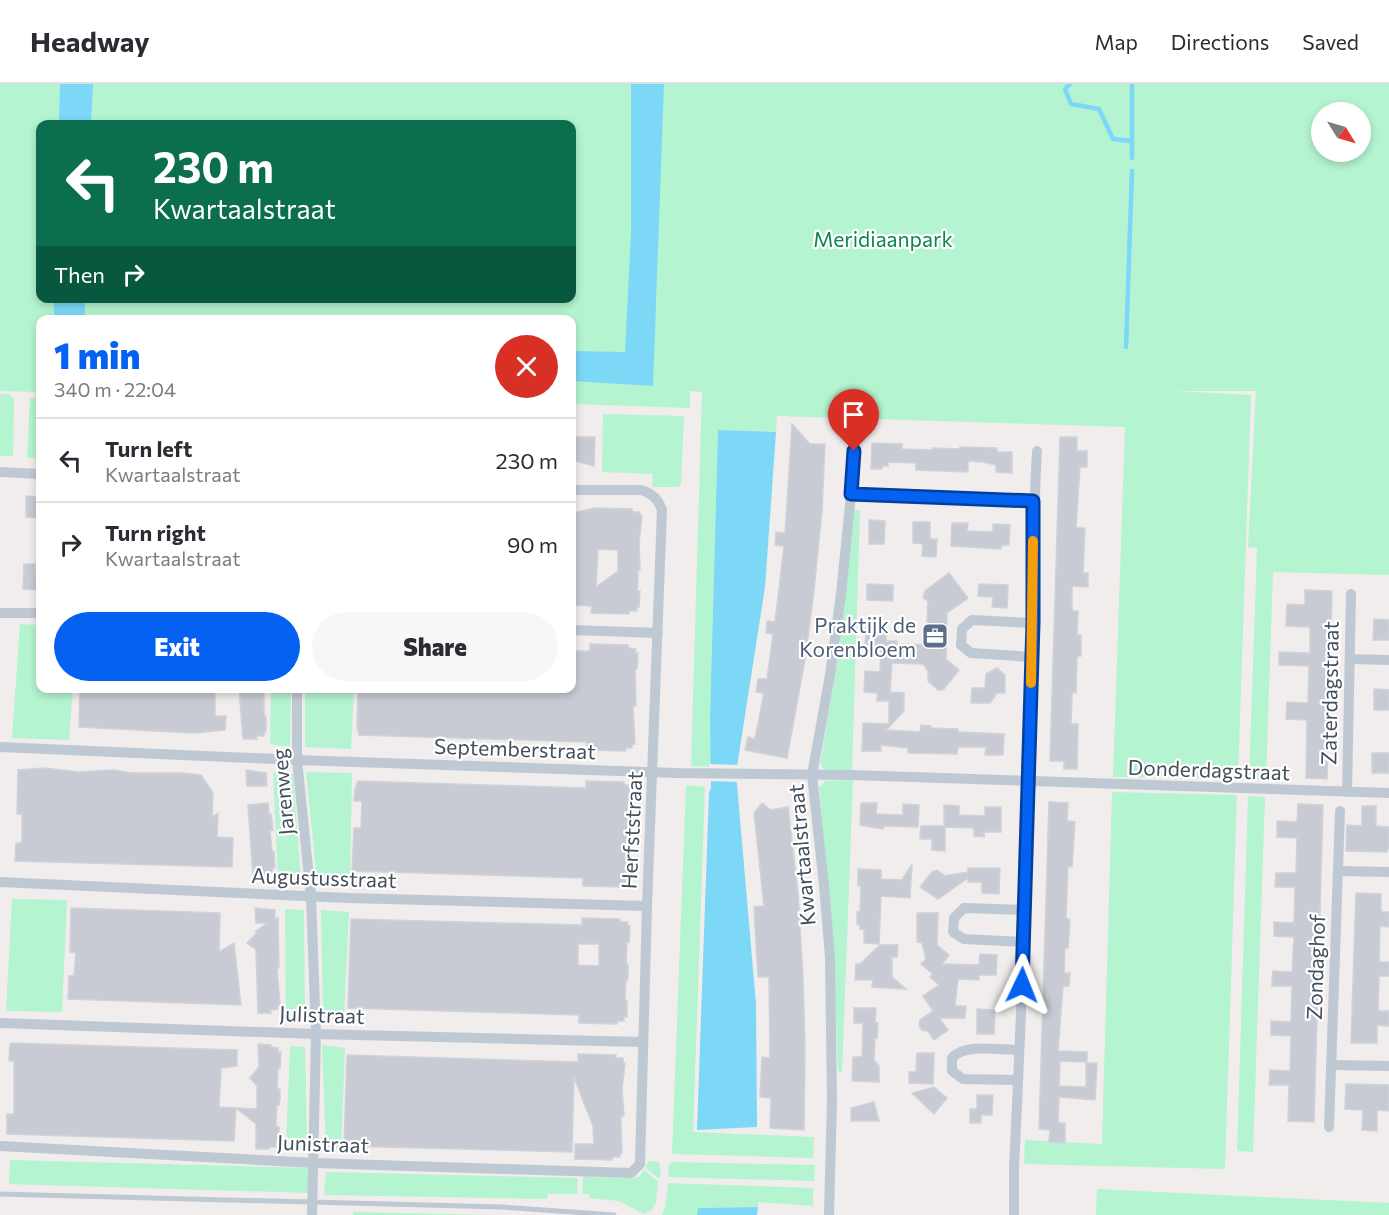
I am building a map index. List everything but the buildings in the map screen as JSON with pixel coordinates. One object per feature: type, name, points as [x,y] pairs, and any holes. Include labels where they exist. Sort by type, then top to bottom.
[{"type":"street","name":"Kwartaalstraat","points":[[829,1215],[830,957],[812,775],[830,675],[854,451]]},
{"type":"street","points":[[1014,1215],[1029,783],[1033,501],[1036,451]]},
{"type":"street","points":[[0,472],[36,474]]},
{"type":"street","name":"Herfststraat","points":[[576,490],[641,490],[651,493],[662,510],[640,1164]]},
{"type":"street","points":[[851,494],[1033,501]]},
{"type":"street","name":"Zaterdagstraat","points":[[1347,792],[1351,594]]},
{"type":"street","points":[[0,613],[36,613]]},
{"type":"street","points":[[1032,657],[971,653],[961,645],[962,628],[972,620],[1033,623]]},
{"type":"street","points":[[576,630],[658,633]]},
{"type":"street","points":[[1350,659],[1389,660]]},
{"type":"street","name":"Jarenweg","points":[[297,693],[297,760],[311,897],[316,1034],[312,1215]]},
{"type":"street","name":"Septemberstraat","points":[[0,747],[297,760],[1029,783]]},
{"type":"street","name":"Donderdagstraat","points":[[1029,783],[1389,794]]},
{"type":"street","name":"Zondaghof","points":[[1329,1127],[1340,811]]},
{"type":"street","points":[[1338,871],[1389,872]]},
{"type":"street","name":"Augustusstraat","points":[[0,882],[311,897],[647,906]]},
{"type":"street","points":[[1023,942],[964,939],[953,932],[954,918],[964,908],[1025,910]]},
{"type":"street","name":"Julistraat","points":[[0,1023],[643,1042]]},
{"type":"street","points":[[1018,1080],[963,1079],[952,1071],[952,1058],[957,1052],[966,1049],[1019,1050]]},
{"type":"street","points":[[1331,1065],[1389,1066]]},
{"type":"street","name":"Junistraat","points":[[0,1146],[314,1163],[631,1173],[640,1164]]},
{"type":"lane","points":[[0,1194],[502,1207],[614,1215]]},
{"type":"green space","name":"Meridiaanpark","points":[[0,84],[1389,84],[1389,575],[1273,572],[1266,780],[1249,779],[1257,548],[1248,547],[1256,391],[1174,391],[1251,395],[1238,778],[1113,777],[1125,427],[777,416],[776,432],[718,430],[710,718],[712,767],[691,766],[702,392],[690,391],[690,408],[576,404],[576,315],[36,315],[36,392],[0,391]]},
{"type":"green space","points":[[0,394],[9,394],[14,399],[13,456],[0,456]]},
{"type":"green space","points":[[30,398],[36,398],[36,458],[27,458]]},
{"type":"green space","points":[[603,414],[684,416],[679,487],[652,487],[653,474],[602,472]]},
{"type":"green space","points":[[854,510],[860,510],[852,772],[825,771],[820,763],[838,657]]},
{"type":"green space","points":[[20,624],[36,625],[36,693],[73,693],[69,740],[12,738]]},
{"type":"green space","points":[[271,693],[291,693],[290,747],[270,744]]},
{"type":"green space","points":[[305,693],[354,693],[351,749],[305,747]]},
{"type":"green space","points":[[273,772],[293,774],[301,880],[278,879]]},
{"type":"green space","points":[[306,772],[352,773],[350,883],[317,880]]},
{"type":"green space","points":[[853,780],[841,1073],[838,1070],[833,942],[819,788],[825,781]]},
{"type":"green space","points":[[686,785],[705,787],[693,1132],[814,1137],[813,1158],[672,1154]]},
{"type":"green space","points":[[1112,792],[1237,795],[1225,1169],[1024,1164],[1025,1140],[1102,1144]]},
{"type":"green space","points":[[1248,796],[1265,797],[1253,1152],[1237,1151]]},
{"type":"green space","points":[[12,899],[67,900],[62,1012],[6,1011]]},
{"type":"green space","points":[[285,909],[304,910],[305,1017],[286,1017]]},
{"type":"green space","points":[[321,910],[349,912],[344,1018],[323,1017]]},
{"type":"green space","points":[[322,1045],[345,1048],[341,1149],[326,1149]]},
{"type":"green space","points":[[290,1046],[305,1047],[307,1146],[286,1147]]},
{"type":"green space","points":[[10,1160],[309,1168],[309,1193],[9,1184]]},
{"type":"green space","points":[[649,1161],[659,1162],[661,1176],[658,1178],[645,1167]]},
{"type":"green space","points":[[672,1162],[815,1165],[814,1181],[668,1177],[669,1165]]},
{"type":"green space","points":[[644,1170],[658,1182],[656,1203],[650,1212],[644,1214],[619,1201],[589,1198],[589,1194],[582,1194],[583,1177],[632,1178],[639,1177]]},
{"type":"green space","points":[[326,1172],[578,1178],[577,1194],[548,1194],[547,1199],[324,1195]]},
{"type":"green space","points":[[668,1183],[813,1188],[813,1206],[758,1202],[758,1207],[698,1208],[697,1215],[662,1215]]},
{"type":"green space","points":[[1097,1189],[1389,1203],[1389,1215],[1096,1215]]},
{"type":"green space","points":[[353,1212],[486,1215],[353,1215]]},
{"type":"water","points":[[60,84],[93,84],[91,120],[59,120]]},
{"type":"water","points":[[631,84],[664,84],[653,386],[576,381],[576,351],[625,352],[631,233]]},
{"type":"water","points":[[54,303],[85,303],[85,315],[54,315]]},
{"type":"water","points":[[718,430],[776,432],[765,587],[736,773],[756,1004],[757,1127],[697,1130],[709,792],[711,789],[710,718]]},
{"type":"water","points":[[758,1207],[757,1215],[697,1215],[698,1208]]},
{"type":"pier","points":[[709,764],[740,765],[740,782],[708,781]]},
{"type":"waterway","points":[[1070,84],[1065,89],[1071,104],[1099,109],[1113,139],[1131,141]]},
{"type":"waterway","points":[[1132,84],[1132,158]]},
{"type":"waterway","points":[[1126,347],[1132,171]]},
{"type":"slow traffic","points":[[1031,683],[1033,541]]},
{"type":"place","name":"Praktijk de Korenbloem","points":[[935,636]]},
{"type":"route","points":[[854,451],[851,494],[1033,501],[1033,623],[1022,985]]}]
